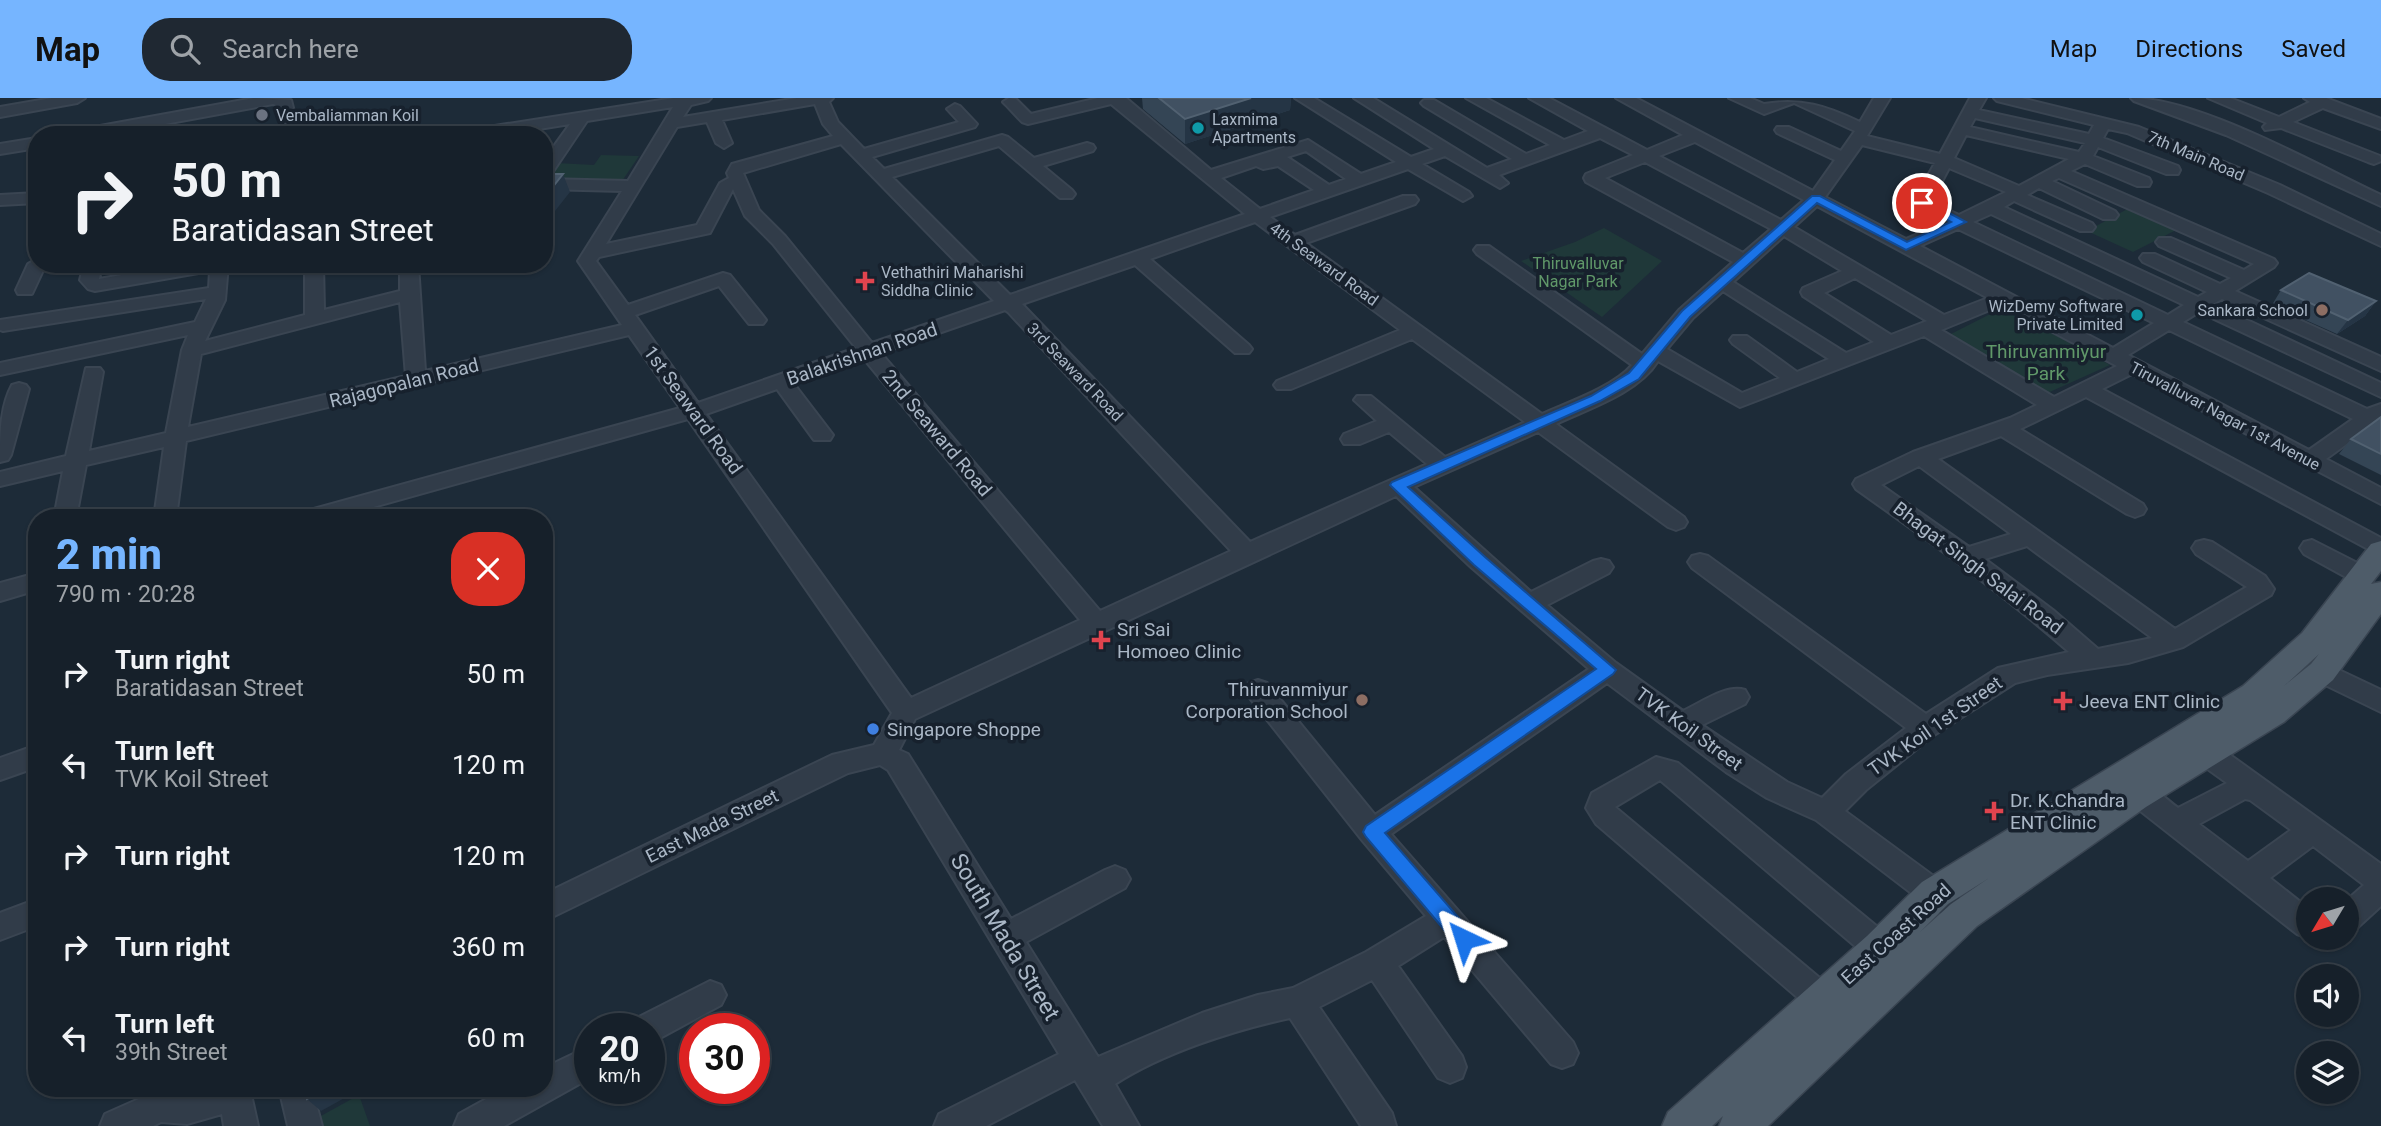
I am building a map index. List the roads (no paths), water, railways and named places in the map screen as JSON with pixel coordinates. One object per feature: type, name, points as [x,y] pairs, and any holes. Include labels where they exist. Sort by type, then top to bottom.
[{"type":"main road","name":"East Coast Road","points":[[1739,1126],[1964,915],[2139,794],[2273,713],[2322,672],[2376,567]]},
{"type":"main road","name":"East Coast Road","points":[[1682,1126],[1880,948],[1936,894],[2254,695],[2313,640],[2376,567]]},
{"type":"street","points":[[0,111],[77,98]]},
{"type":"street","points":[[674,122],[822,98]]},
{"type":"street","name":"3rd Seaward Road","points":[[822,98],[831,124],[844,138],[863,154],[1015,309],[1247,553]]},
{"type":"street","points":[[1011,102],[1028,119],[1115,98]]},
{"type":"street","name":"4th Seaward Road","points":[[1115,98],[1259,217],[1676,522]]},
{"type":"street","points":[[1303,98],[1463,197]]},
{"type":"street","points":[[1362,98],[1493,178],[1524,159],[1600,132]]},
{"type":"street","points":[[1474,98],[1562,145]]},
{"type":"street","points":[[1537,98],[1784,229],[1856,271],[2054,406]]},
{"type":"street","name":"Tiruvalluvar Nagar 1st Avenue","points":[[1624,98],[2381,497]]},
{"type":"street","points":[[1737,98],[1762,109],[1794,98],[1861,134],[1945,160],[2086,227]]},
{"type":"street","points":[[883,754],[906,712],[1247,553],[1542,423],[1596,398],[1634,376],[1686,314],[1816,198],[1845,159],[1882,98]]},
{"type":"street","name":"7th Main Road","points":[[2002,98],[2133,130],[2274,189],[2381,241]]},
{"type":"street","points":[[2139,98],[2176,109],[2248,138],[2381,201]]},
{"type":"street","points":[[2216,98],[2377,158]]},
{"type":"street","points":[[126,126],[174,117],[198,105],[274,99],[286,103],[290,126]]},
{"type":"street","points":[[523,126],[694,100]]},
{"type":"street","points":[[590,253],[674,122],[694,100]]},
{"type":"street","points":[[2248,138],[2281,123],[2318,100],[2381,124]]},
{"type":"street","points":[[1354,129],[1436,101],[1524,159]]},
{"type":"street","points":[[43,126],[51,103]]},
{"type":"street","points":[[2172,170],[2095,140],[1975,105],[1921,203],[2169,323],[2374,413]]},
{"type":"street","points":[[863,154],[969,124],[955,109]]},
{"type":"street","points":[[2359,115],[2381,109]]},
{"type":"street","points":[[553,159],[583,116]]},
{"type":"street","points":[[174,117],[174,126]]},
{"type":"street","points":[[713,117],[724,143]]},
{"type":"street","points":[[1906,246],[1991,207],[2084,158],[2104,122]]},
{"type":"street","points":[[1963,130],[2084,158],[2143,182]]},
{"type":"street","points":[[1783,131],[1845,159]]},
{"type":"street","points":[[1696,135],[1592,178],[1746,262]]},
{"type":"street","name":"2nd Seaward Road","points":[[844,138],[738,168],[735,173],[751,212],[779,240],[1096,623]]},
{"type":"street","points":[[883,174],[1000,140],[1066,194]]},
{"type":"street","points":[[0,149],[28,144]]},
{"type":"street","points":[[1211,177],[1308,145],[1359,181]]},
{"type":"street","points":[[1032,164],[1087,148]]},
{"type":"street","name":"Balakrishnan Road","points":[[340,509],[695,411],[1447,150]]},
{"type":"street","points":[[2274,189],[2377,158]]},
{"type":"street","points":[[1211,177],[1279,159],[1306,184],[1328,192]]},
{"type":"street","points":[[1921,457],[2003,428],[2086,389],[2169,323],[2267,262],[2059,172]]},
{"type":"street","points":[[2040,182],[2109,215]]},
{"type":"street","points":[[590,253],[704,229],[728,183]]},
{"type":"street","points":[[553,184],[633,186]]},
{"type":"street","points":[[2,203],[28,199]]},
{"type":"street","points":[[1294,241],[1409,200]]},
{"type":"street","points":[[1991,207],[2381,391]]},
{"type":"street","points":[[2165,242],[2245,277]]},
{"type":"street","points":[[1483,250],[1649,357],[1738,400],[1846,361],[2004,298]]},
{"type":"street","name":"1st Seaward Road","points":[[590,253],[587,261],[628,321],[695,411],[906,712]]},
{"type":"street","points":[[2148,258],[2381,365]]},
{"type":"street","points":[[1139,259],[1242,349]]},
{"type":"street","points":[[1856,271],[1810,292],[1891,343]]},
{"type":"street","points":[[2,328],[32,273]]},
{"type":"street","points":[[91,273],[89,280],[95,285],[165,273]]},
{"type":"street","points":[[166,509],[192,350],[199,327],[207,318],[218,292],[218,273]]},
{"type":"street","points":[[314,273],[315,319]]},
{"type":"street","points":[[410,273],[416,380]]},
{"type":"street","name":"Rajagopalan Road","points":[[0,479],[416,380],[628,321],[723,279],[756,320]]},
{"type":"street","points":[[1721,282],[1846,361]]},
{"type":"street","points":[[2,328],[218,292]]},
{"type":"street","points":[[192,350],[409,294]]},
{"type":"street","points":[[0,369],[199,327]]},
{"type":"street","points":[[1284,384],[1414,331]]},
{"type":"street","points":[[1740,340],[1796,380]]},
{"type":"street","points":[[67,509],[93,372]]},
{"type":"street","points":[[782,382],[822,435]]},
{"type":"street","points":[[0,456],[19,389]]},
{"type":"street","points":[[2086,389],[2376,567]]},
{"type":"street","points":[[1364,400],[1443,466]]},
{"type":"street","points":[[2309,460],[2374,413]]},
{"type":"street","points":[[1352,439],[1392,423]]},
{"type":"street","points":[[2003,428],[2135,509]]},
{"type":"street","points":[[1921,457],[2174,641]]},
{"type":"street","name":"Bhagat Singh Salai Road","points":[[1921,457],[1865,481],[1867,486],[1966,556],[2044,616],[2092,658]]},
{"type":"street","name":"TVK Koil Street","points":[[1398,485],[1529,604],[1607,670],[1777,790],[1826,813],[1964,915]]},
{"type":"street","points":[[1966,556],[2032,536]]},
{"type":"street","name":"TVK Koil 1st Street","points":[[1826,813],[1856,782],[1925,728],[2007,675],[2047,664],[2128,654],[2174,641],[2262,589],[2257,582],[2204,548]]},
{"type":"street","points":[[2312,548],[2376,567]]},
{"type":"street","points":[[1700,562],[1925,728]]},
{"type":"street","points":[[1529,604],[1601,566]]},
{"type":"street","points":[[0,592],[28,584]]},
{"type":"street","points":[[1372,832],[1607,670]]},
{"type":"street","points":[[2322,672],[2381,702]]},
{"type":"street","points":[[1258,690],[1372,832],[1562,1054]]},
{"type":"street","points":[[1681,724],[1736,697]]},
{"type":"street","points":[[2205,752],[2379,879],[2381,888],[2359,907]]},
{"type":"street","name":"East Mada Street","points":[[553,904],[842,762],[883,754]]},
{"type":"street","name":"South Mada Street","points":[[883,754],[898,762],[1122,1126]]},
{"type":"street","points":[[0,769],[28,759]]},
{"type":"street","points":[[1823,1000],[1606,816],[1600,808],[1602,802],[1656,768],[1668,771],[1880,948]]},
{"type":"street","points":[[2176,822],[2242,788],[2255,789]]},
{"type":"street","points":[[2139,794],[2296,916]]},
{"type":"street","points":[[2248,878],[2313,830]]},
{"type":"street","points":[[1006,937],[1115,878]]},
{"type":"street","points":[[0,927],[28,916]]},
{"type":"street","points":[[951,1126],[1086,1069],[1114,1066],[1202,1028],[1258,1010],[1297,1002],[1377,962],[1447,919]]},
{"type":"street","points":[[1377,962],[1450,1067]]},
{"type":"street","points":[[665,1020],[710,995]]},
{"type":"street","points":[[1297,1002],[1380,1125]]},
{"type":"street","points":[[553,1081],[574,1070]]},
{"type":"street","points":[[117,1126],[166,1097],[187,1108],[208,1104],[222,1097]]},
{"type":"street","points":[[238,1097],[241,1126]]},
{"type":"street","points":[[297,1097],[305,1126]]},
{"type":"street","points":[[471,1126],[523,1097]]},
{"type":"place","name":"Vembaliamman Koil","points":[[262,115]]},
{"type":"place","name":"Laxmima Apartments","points":[[1198,128]]},
{"type":"place","name":"Vethathiri Maharishi Siddha Clinic","points":[[865,281]]},
{"type":"place","name":"Sankara School","points":[[2322,310]]},
{"type":"place","name":"WizDemy Software Private Limited","points":[[2137,315]]},
{"type":"place","name":"Sri Sai Homoeo Clinic","points":[[1101,640]]},
{"type":"place","name":"Thiruvanmiyur Corporation School","points":[[1362,700]]},
{"type":"place","name":"Jeeva ENT Clinic","points":[[2063,701]]},
{"type":"place","name":"Singapore Shoppe","points":[[873,729]]},
{"type":"place","name":"Dr. K.Chandra ENT Clinic","points":[[1994,811]]},
{"type":"park label","name":"Thiruvalluvar Nagar Park","points":[[1578,272]]},
{"type":"park label","name":"Thiruvanmiyur Park","points":[[2046,362]]}]
